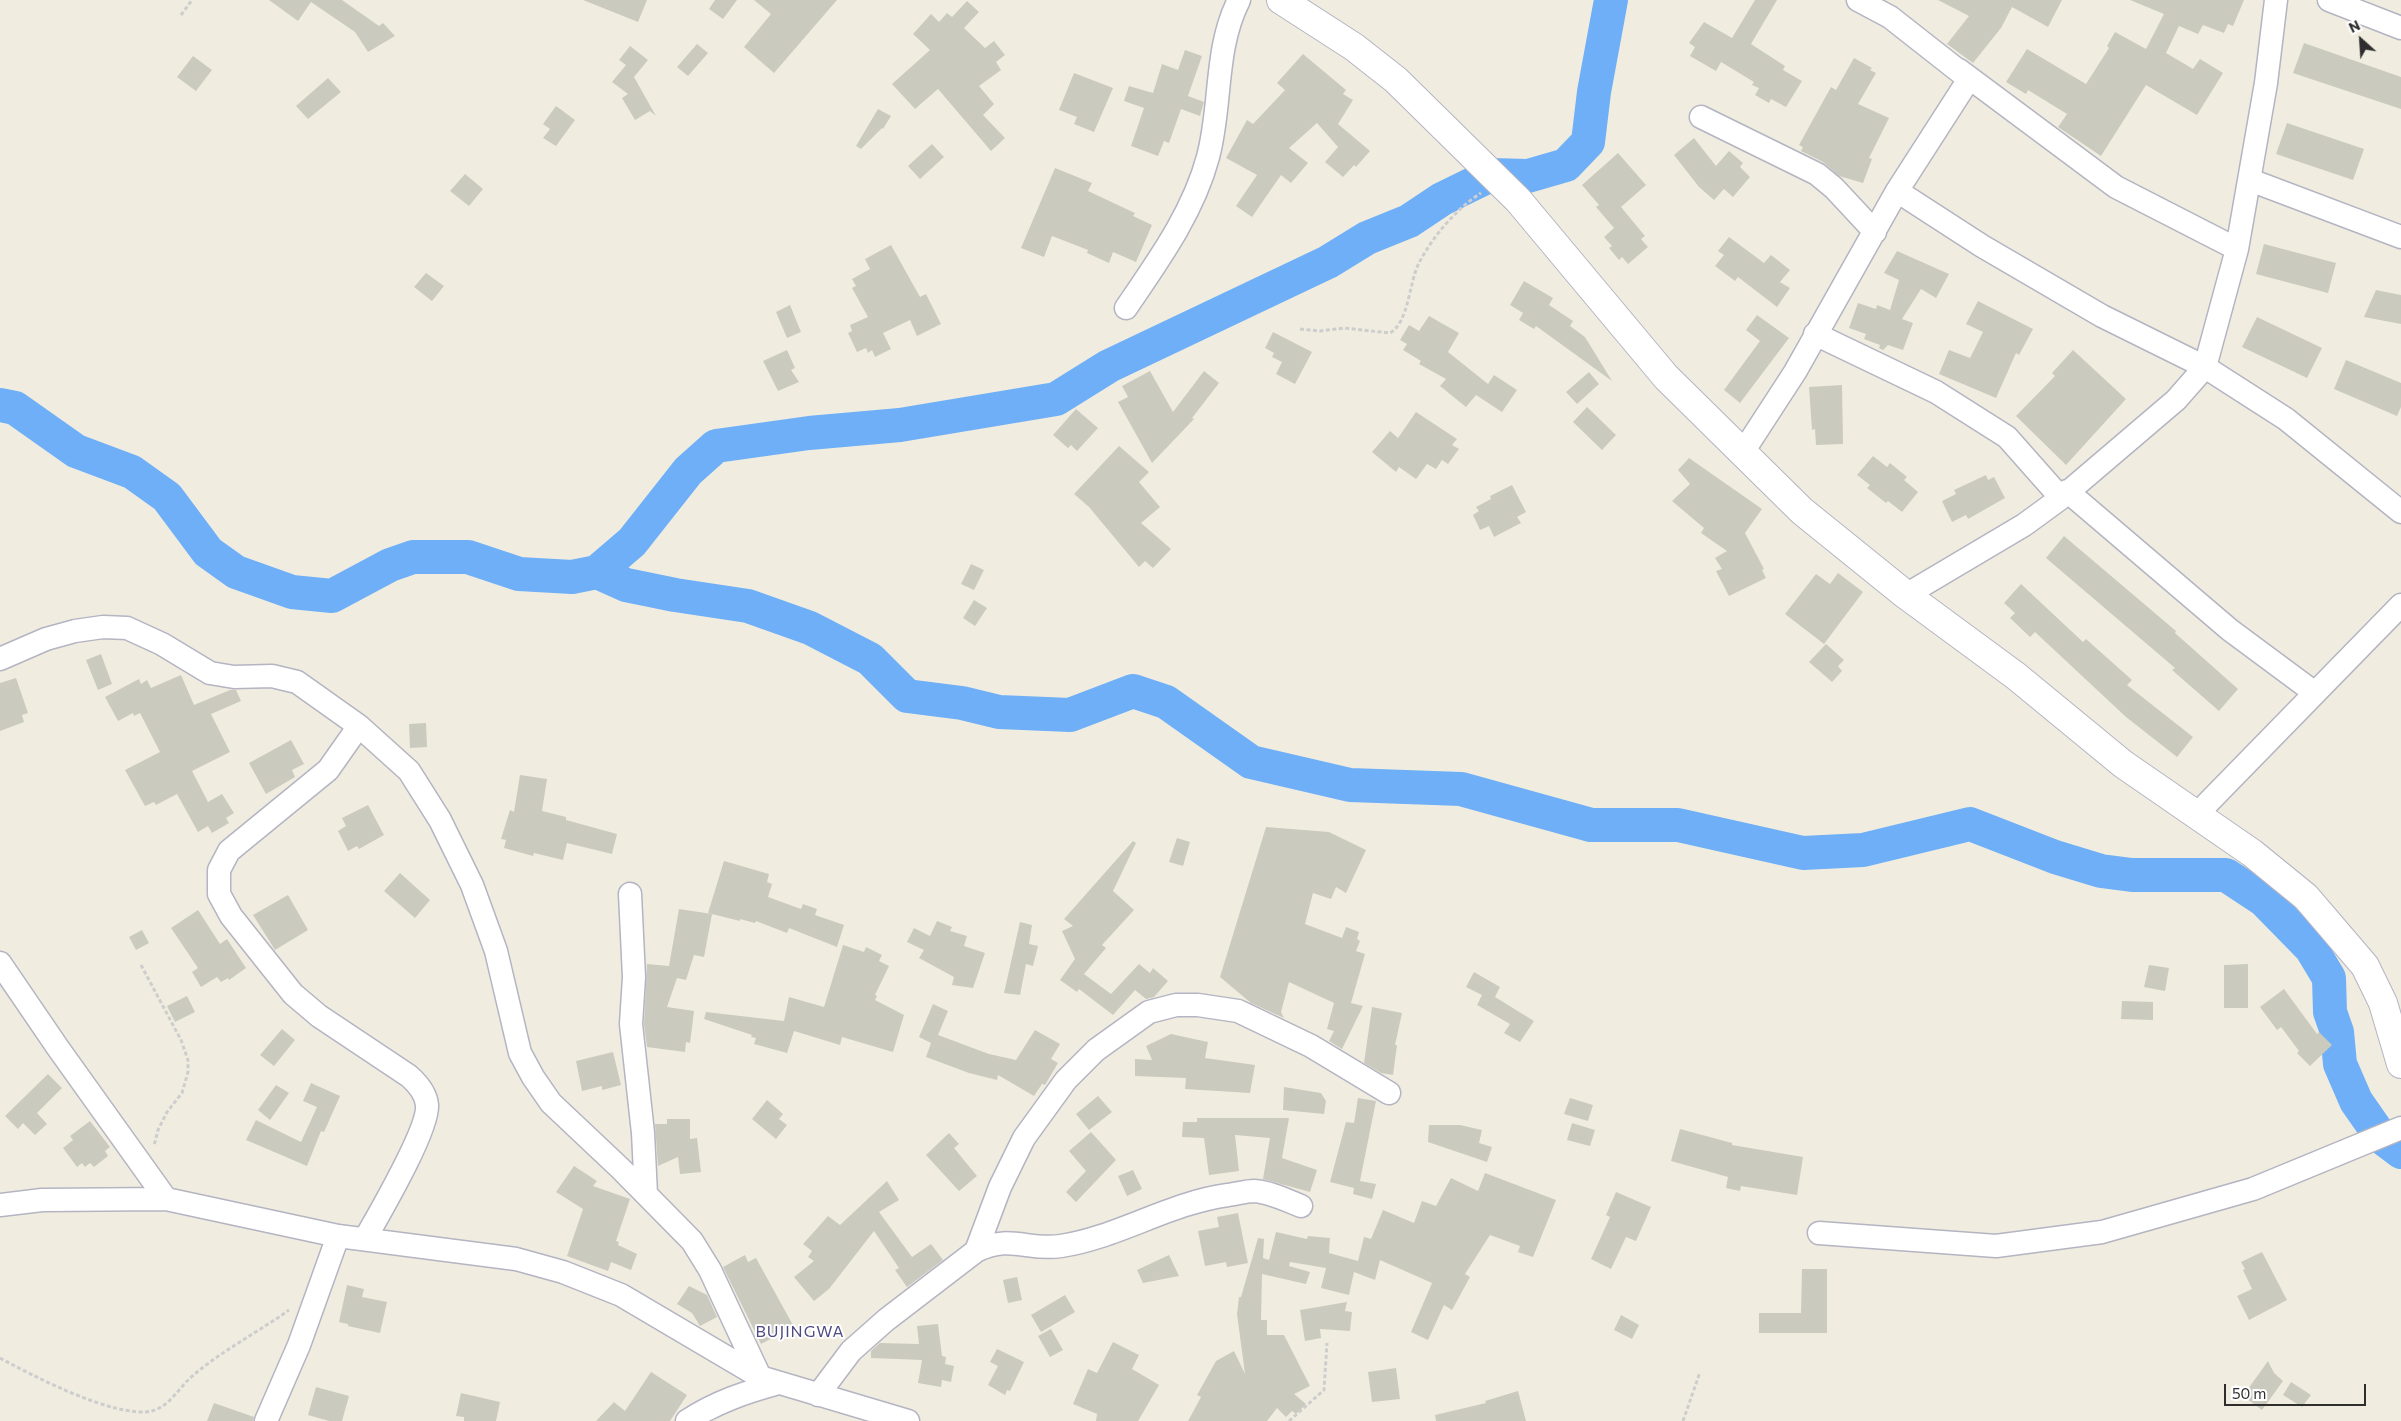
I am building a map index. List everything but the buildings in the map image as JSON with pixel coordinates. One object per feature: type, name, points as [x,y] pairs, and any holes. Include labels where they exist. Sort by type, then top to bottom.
[{"type":"street","points":[[1126,308],[1169,246],[1197,190],[1209,156],[1227,28],[1239,0]]},
{"type":"street","points":[[1281,0],[1354,47],[1396,80],[1518,200],[1666,377],[1802,511],[1906,595],[2016,676],[2123,764],[2252,853],[2306,898],[2339,933],[2365,966],[2383,1003],[2401,1064]]},
{"type":"street","points":[[1858,0],[1890,17],[2116,187],[2237,249]]},
{"type":"street","points":[[1874,0],[1970,79]]},
{"type":"street","points":[[1906,595],[2024,524],[2064,494],[2176,400],[2205,367],[2237,249],[2266,83],[2276,0]]},
{"type":"street","points":[[2329,0],[2401,28]]},
{"type":"street","points":[[1743,452],[1795,372],[1897,191],[1970,79]]},
{"type":"street","points":[[1701,117],[1817,174],[1834,188],[1875,232]]},
{"type":"street","points":[[2250,180],[2401,238]]},
{"type":"street","points":[[1897,191],[1982,246],[2094,311],[2205,367],[2286,419],[2401,512]]},
{"type":"street","points":[[1815,334],[1936,392],[2007,437],[2064,494],[2230,630],[2315,694]]},
{"type":"street","points":[[2197,814],[2401,604]]},
{"type":"street","points":[[0,659],[46,639],[75,631],[103,627],[127,628],[162,644],[210,674],[234,677],[272,676],[297,682],[359,726],[409,771],[440,820],[472,885],[496,951],[520,1053],[533,1077],[551,1103],[692,1241],[710,1270],[769,1380]]},
{"type":"street","points":[[359,726],[328,770],[229,851],[219,870],[219,894],[231,916],[293,994],[319,1016],[409,1076],[421,1088],[427,1106],[421,1132],[365,1239]]},
{"type":"street","points":[[630,894],[634,977],[631,1024],[643,1133],[646,1194]]},
{"type":"street","points":[[0,963],[166,1199]]},
{"type":"street","points":[[976,1250],[1000,1187],[1029,1131],[1066,1080],[1096,1050],[1149,1012],[1176,1005],[1198,1004],[1238,1012],[1311,1046],[1388,1093]]},
{"type":"street","points":[[1818,1233],[1996,1246],[2102,1232],[2253,1189],[2401,1128]]},
{"type":"street","points":[[818,1395],[851,1351],[886,1320],[976,1250],[992,1243],[1015,1242],[1044,1247],[1085,1241],[1164,1211],[1215,1197],[1244,1193],[1254,1192],[1277,1196],[1301,1206]]},
{"type":"street","points":[[0,1205],[42,1200],[166,1199],[338,1236],[516,1259],[563,1272],[622,1295],[769,1380],[908,1421]]},
{"type":"street","points":[[266,1421],[299,1345],[338,1236]]},
{"type":"street","points":[[687,1421],[709,1407],[769,1380]]},
{"type":"path","points":[[181,15],[192,0]]},
{"type":"path","points":[[1300,329],[1320,331],[1344,328],[1390,333],[1396,330],[1406,310],[1414,276],[1424,255],[1453,216],[1470,200],[1498,182]]},
{"type":"path","points":[[141,965],[181,1040],[188,1060],[188,1072],[182,1093],[167,1112],[155,1140],[152,1179]]},
{"type":"path","points":[[0,1358],[23,1370],[100,1403],[137,1412],[154,1411],[168,1402],[190,1379],[226,1352],[318,1289]]},
{"type":"path","points":[[1289,1421],[1324,1390],[1327,1343]]},
{"type":"path","points":[[1683,1421],[1700,1372]]},
{"type":"waterway","points":[[0,405],[15,408],[76,451],[132,472],[167,497],[208,552],[236,572],[292,592],[332,596],[390,565],[413,557],[468,557],[519,574],[572,577],[597,572],[632,542],[688,471],[716,446],[809,433],[900,425],[1056,399],[1109,366],[1328,262],[1367,238],[1409,221],[1442,199],[1491,175],[1528,176],[1566,165],[1588,142],[1594,92],[1611,0]]},
{"type":"waterway","points":[[597,572],[626,585],[675,595],[748,606],[810,628],[870,659],[907,696],[962,703],[999,712],[1070,715],[1133,691],[1166,702],[1251,762],[1350,785],[1461,789],[1591,825],[1678,825],[1803,853],[1863,850],[1970,824],[2055,857],[2101,871],[2132,875],[2226,875],[2264,900],[2311,948],[2329,978],[2330,1012],[2337,1032],[2340,1064],[2356,1101],[2381,1137],[2401,1152]]},
{"type":"district","name":"BUJINGWA","points":[[800,1332]]}]
